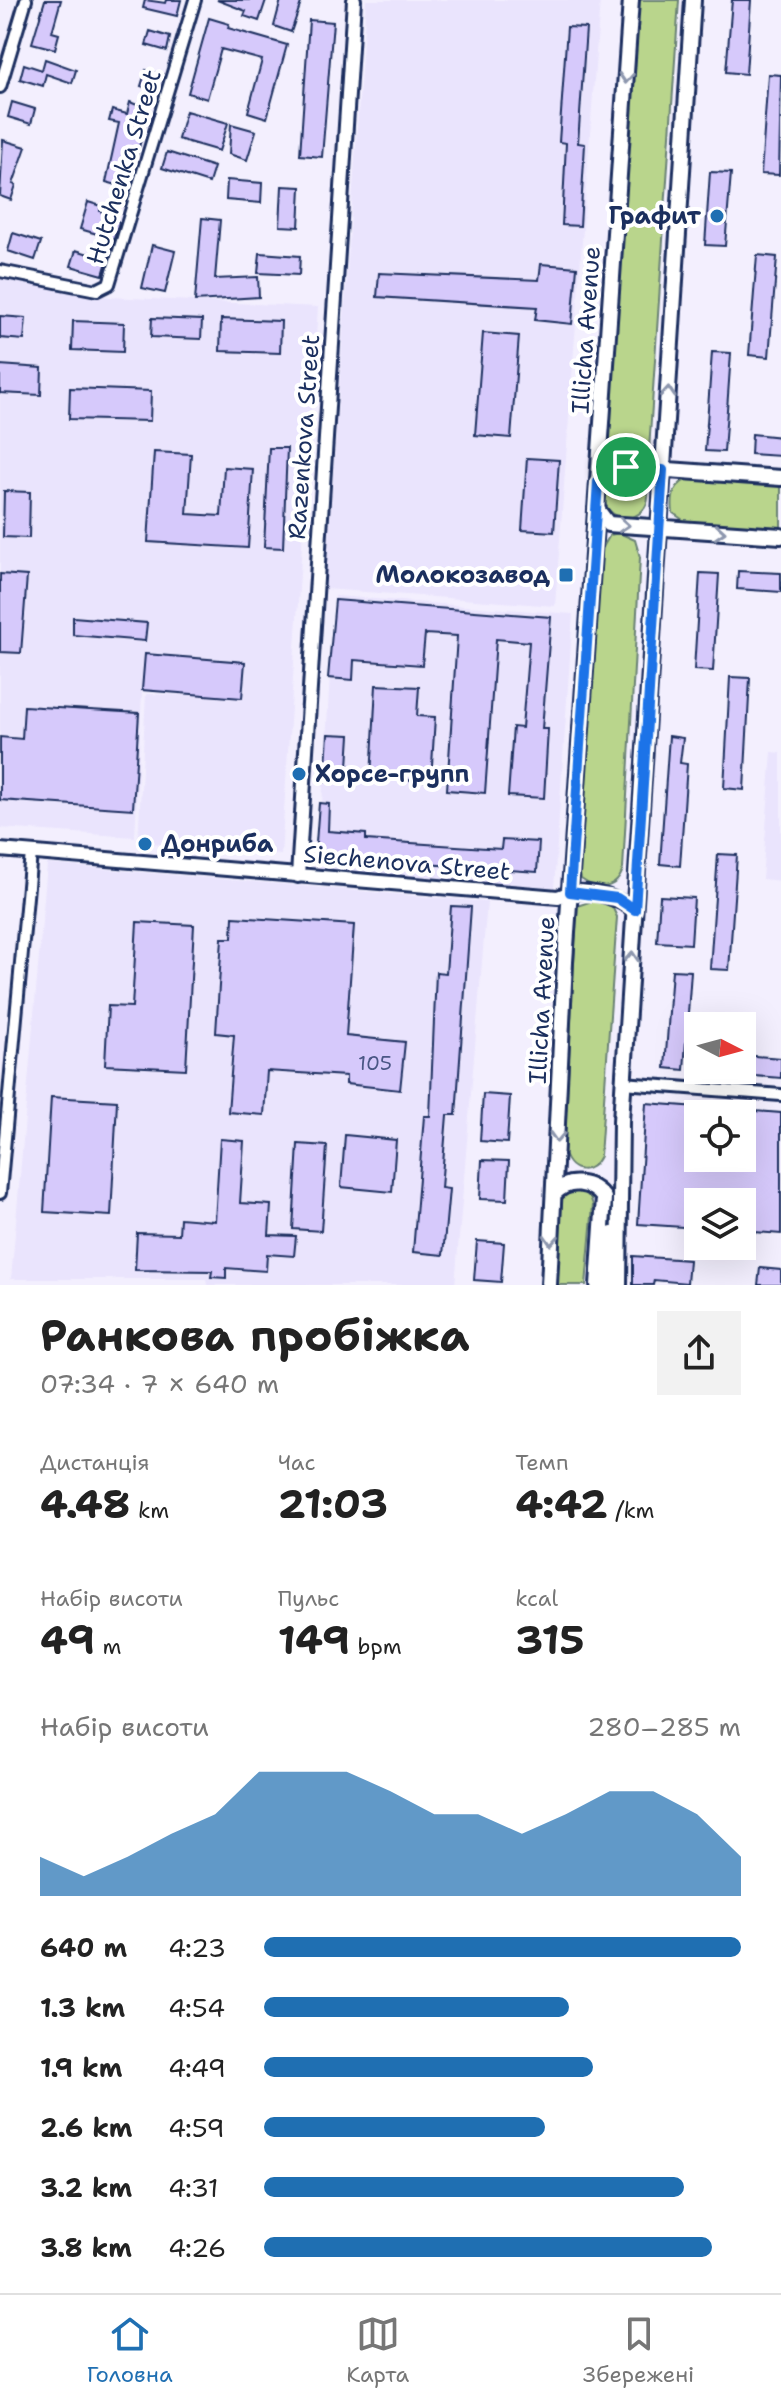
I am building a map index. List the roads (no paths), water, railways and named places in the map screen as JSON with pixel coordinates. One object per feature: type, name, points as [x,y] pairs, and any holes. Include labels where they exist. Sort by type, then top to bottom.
[{"type":"main road","name":"Illicha Avenue","points":[[549,1285],[570,892],[631,0]]},
{"type":"main road","points":[[608,1285],[693,0]]},
{"type":"main road","points":[[598,482],[613,466],[781,478]]},
{"type":"main road","points":[[596,508],[608,524],[781,536]]},
{"type":"main road","points":[[619,1285],[621,1121]]},
{"type":"main road","points":[[554,1194],[565,1185],[579,1184],[594,1188],[604,1198],[598,1285]]},
{"type":"street","points":[[0,87],[26,0]]},
{"type":"street","name":"Hutchenka Street","points":[[0,271],[97,290],[109,284],[195,0]]},
{"type":"street","name":"Razenkova Street","points":[[298,876],[354,0]]},
{"type":"street","name":"Siechenova Street","points":[[1,852],[558,897],[570,892],[607,896],[635,910]]},
{"type":"street","points":[[0,1193],[31,853]]},
{"type":"street","points":[[623,1083],[781,1095]]},
{"type":"place","name":"Графит","points":[[717,216]]},
{"type":"place","name":"Молокозавод","points":[[566,575]]},
{"type":"place","name":"Хорсе-групп","points":[[299,774]]},
{"type":"place","name":"Донриба","points":[[145,844]]}]
